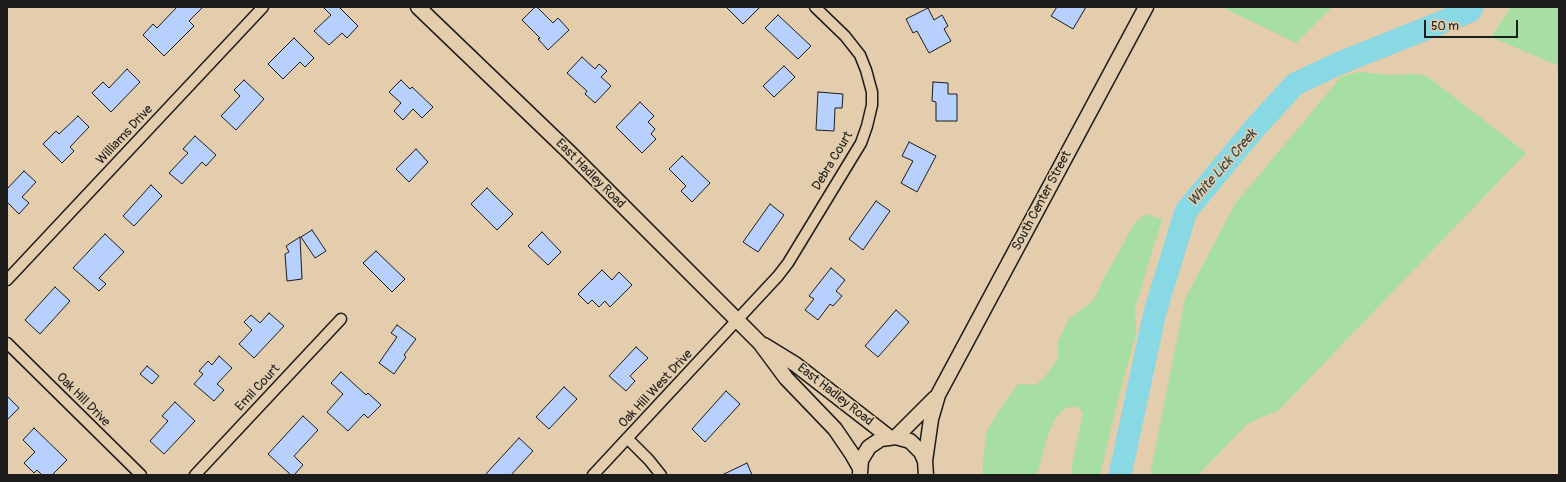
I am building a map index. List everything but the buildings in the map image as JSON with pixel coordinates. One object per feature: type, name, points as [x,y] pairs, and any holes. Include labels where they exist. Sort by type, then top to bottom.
[{"type":"street","name":"Williams Drive","points":[[7,280],[263,7]]},
{"type":"street","name":"East Hadley Road","points":[[418,7],[569,152],[760,343],[786,378],[835,429],[852,454],[860,471]]},
{"type":"street","name":"Debra Court","points":[[737,320],[788,263],[861,143],[867,126],[872,105],[872,92],[860,55],[845,36],[815,7]]},
{"type":"street","name":"South Center Street","points":[[926,471],[931,419],[938,395],[1146,7]]},
{"type":"street","name":"Emil Court","points":[[195,475],[341,319]]},
{"type":"street","name":"Oak Hill West Drive","points":[[593,475],[737,320]]},
{"type":"street","name":"Oak Hill Drive","points":[[7,343],[141,475]]},
{"type":"street","name":"East Hadley Road","points":[[760,343],[795,364],[892,437],[906,439],[914,444],[921,452],[926,471]]},
{"type":"street","name":"South Center Street","points":[[892,437],[938,395]]},
{"type":"street","points":[[860,471],[861,460],[869,447],[875,442],[892,437]]},
{"type":"street","points":[[627,438],[649,460],[661,475]]},
{"type":"green space","points":[[1222,7],[1332,7],[1296,43]]},
{"type":"green space","points":[[1511,7],[1559,7],[1559,66],[1491,37]]},
{"type":"green space","points":[[1358,72],[1389,75],[1417,74],[1428,77],[1526,153],[1279,410],[1247,424],[1198,475],[1150,475],[1185,299],[1235,204],[1341,77]]},
{"type":"green space","points":[[1145,214],[1162,219],[1135,308],[1136,334],[1100,475],[1072,475],[1072,464],[1083,412],[1076,406],[1065,408],[1056,417],[1048,435],[1037,475],[982,475],[986,433],[998,412],[1018,384],[1036,385],[1047,374],[1058,358],[1058,342],[1068,320],[1094,300],[1105,276],[1135,223]]},
{"type":"waterway","name":"White Lick Creek","points":[[1120,475],[1155,312],[1186,211],[1254,129],[1295,84],[1340,63],[1470,11],[1472,7]]}]
